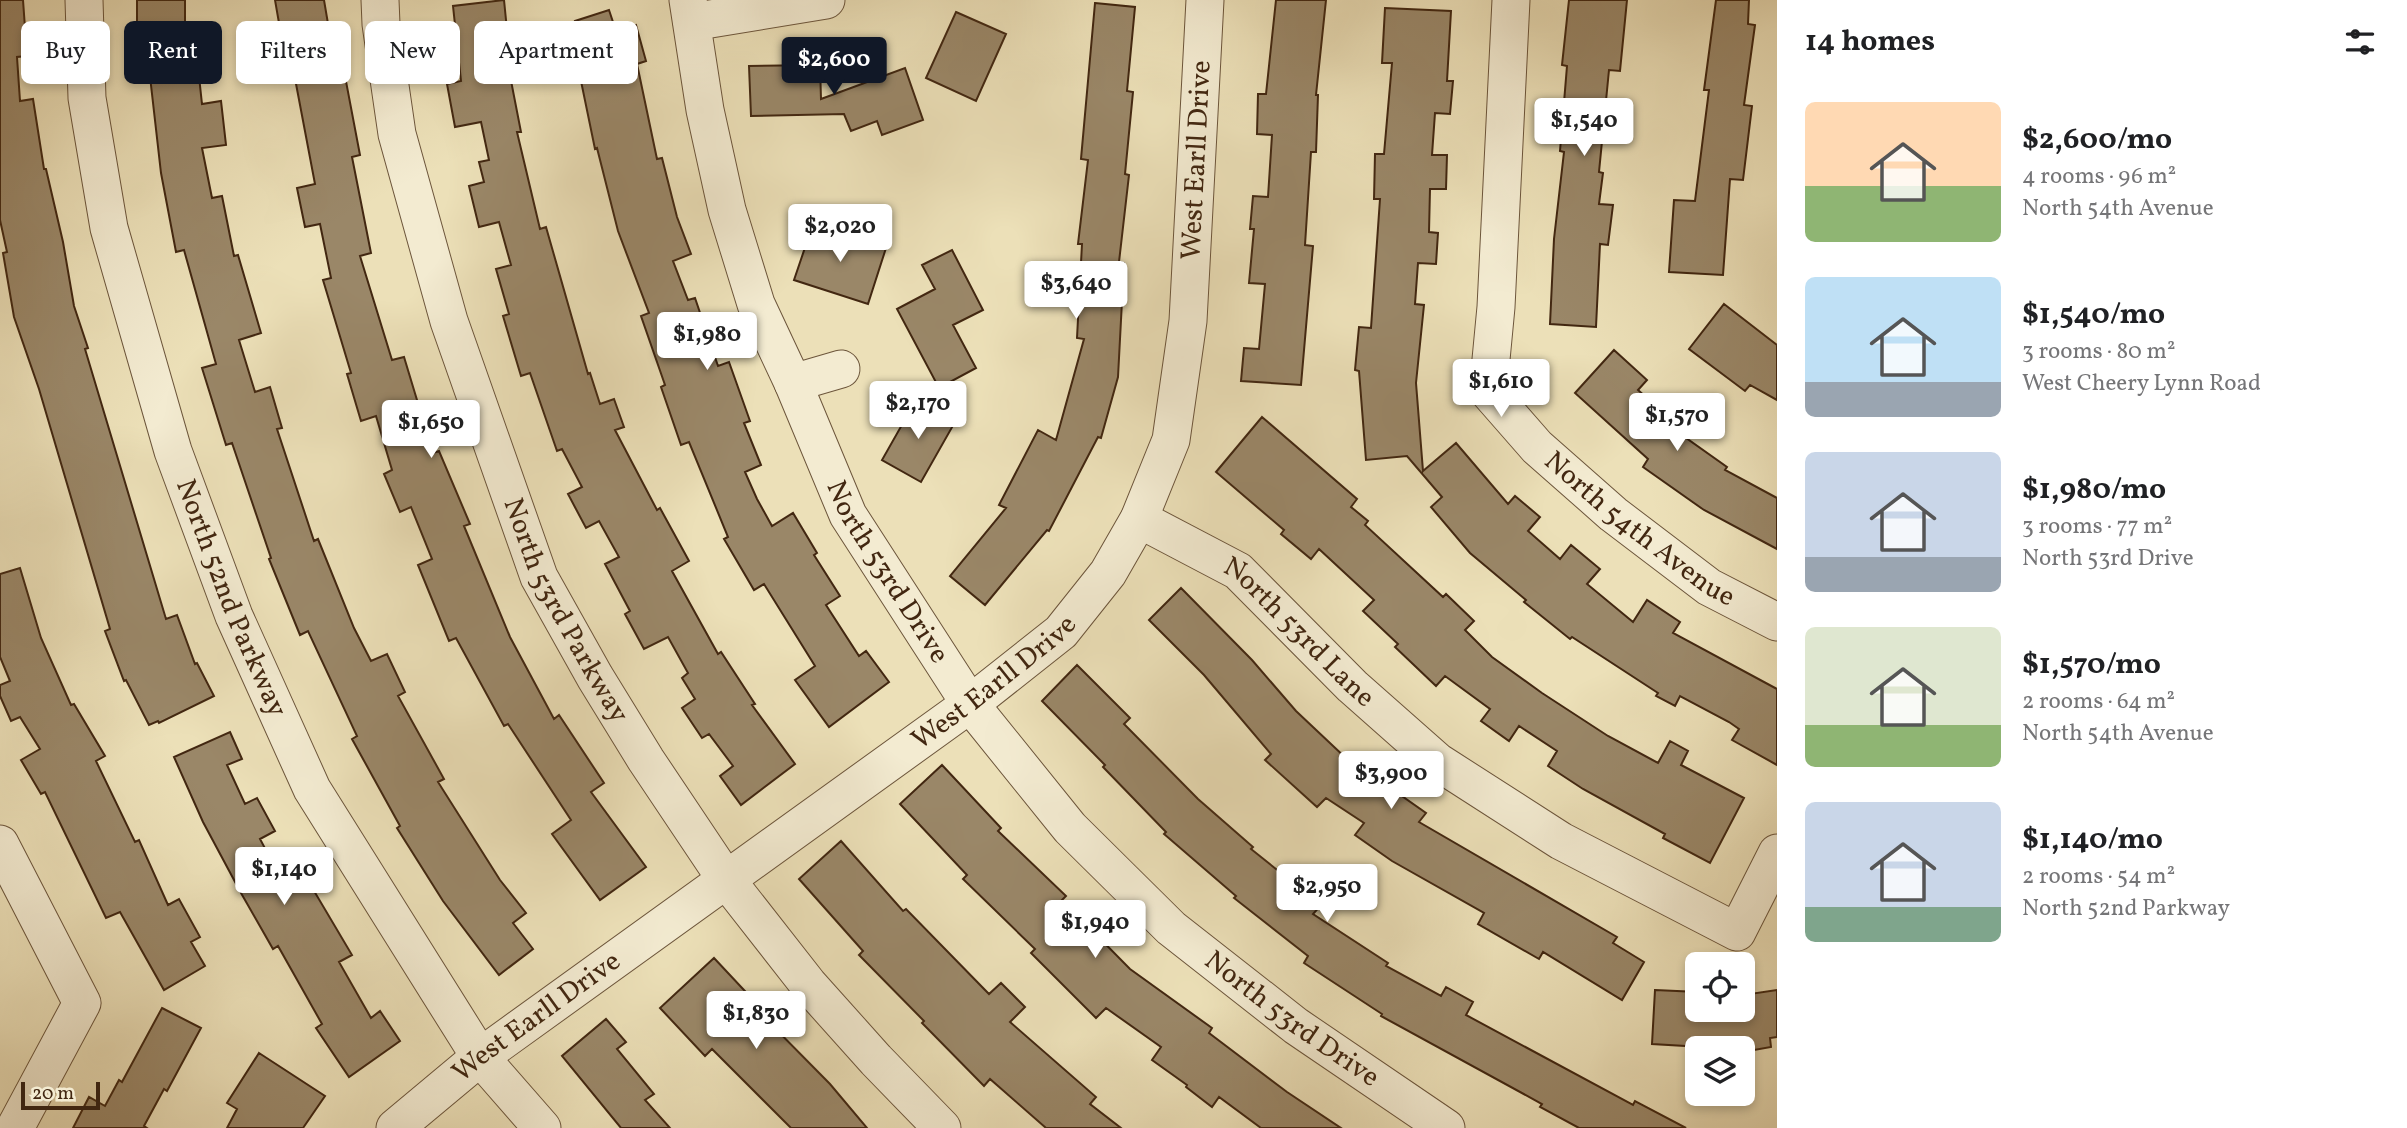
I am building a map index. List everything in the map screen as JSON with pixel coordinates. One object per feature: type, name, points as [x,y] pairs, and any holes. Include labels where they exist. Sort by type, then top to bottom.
[{"type":"street","name":"North 52nd Parkway","points":[[84,0],[88,98],[109,228],[173,451],[234,616],[312,789],[480,1057],[542,1128]]},
{"type":"street","name":"North 53rd Parkway","points":[[380,0],[397,134],[449,321],[539,577],[631,736],[725,878],[808,984],[942,1128]]},
{"type":"street","points":[[690,11],[826,0]]},
{"type":"street","name":"West Earll Drive","points":[[395,1128],[480,1057],[970,704],[1061,632],[1108,573],[1139,519],[1171,440],[1188,321],[1205,0]]},
{"type":"street","name":"North 54th Avenue","points":[[1511,0],[1496,307],[1488,391],[1537,447],[1612,514],[1709,587],[1777,622]]},
{"type":"street","name":"North 53rd Drive","points":[[690,11],[705,110],[727,210],[756,304],[793,383],[848,515],[970,704],[1070,828],[1171,928],[1296,1026],[1446,1128]]},
{"type":"street","points":[[793,383],[841,369]]},
{"type":"street","name":"North 53rd Lane","points":[[1139,519],[1238,571],[1352,686],[1438,762],[1561,841],[1737,932],[1777,853]]},
{"type":"street","points":[[0,844],[82,1003],[15,1128]]},
{"type":"building","points":[[0,0],[23,0],[24,21],[21,21],[21,57],[17,57],[20,101],[33,99],[44,169],[63,242],[74,306],[88,348],[85,349],[166,619],[177,615],[195,664],[197,663],[214,696],[159,723],[158,721],[149,725],[126,680],[124,681],[105,631],[110,629],[39,389],[14,317],[3,253],[7,252],[0,220]]},
{"type":"building","points":[[137,0],[185,0],[185,21],[137,21]]},
{"type":"building","points":[[275,0],[324,0],[328,21],[279,21]]},
{"type":"building","points":[[504,0],[506,21],[474,21],[474,84],[512,84],[521,132],[517,132],[540,229],[546,227],[588,374],[590,373],[600,404],[614,399],[624,427],[615,430],[657,510],[660,508],[689,561],[672,571],[718,654],[721,652],[755,704],[752,705],[795,764],[741,805],[720,776],[733,766],[709,734],[702,738],[682,708],[695,699],[682,678],[688,673],[668,637],[644,649],[625,614],[630,611],[605,564],[619,557],[599,521],[586,528],[568,494],[582,487],[562,449],[557,451],[530,373],[521,376],[503,316],[509,314],[496,269],[511,265],[499,222],[479,227],[469,186],[484,182],[479,162],[489,160],[481,122],[455,127],[447,84],[460,84],[461,81],[460,21],[455,21],[453,6]]},
{"type":"building","points":[[1276,0],[1326,0],[1316,95],[1316,152],[1311,152],[1305,245],[1313,246],[1301,385],[1241,381],[1244,348],[1259,349],[1265,284],[1249,283],[1254,229],[1250,229],[1253,196],[1268,197],[1272,135],[1257,134],[1258,94],[1266,94]]},
{"type":"building","points":[[1569,0],[1627,0],[1620,71],[1609,70],[1599,172],[1603,173],[1599,204],[1613,205],[1608,245],[1600,244],[1596,327],[1550,324],[1554,239],[1564,152],[1560,151],[1567,66],[1562,65]]},
{"type":"building","points":[[1716,0],[1749,0],[1748,24],[1755,25],[1744,105],[1752,106],[1743,180],[1730,179],[1723,275],[1669,272],[1674,200],[1695,201],[1709,90],[1704,90]]},
{"type":"building","points":[[1095,3],[1135,7],[1127,91],[1133,92],[1125,174],[1129,175],[1119,262],[1124,263],[1118,377],[1101,438],[1098,437],[1049,531],[1047,530],[985,605],[950,576],[1006,508],[999,505],[1038,430],[1056,440],[1084,339],[1077,338],[1082,244],[1078,244],[1088,160],[1081,159]]},
{"type":"building","points":[[1385,8],[1451,11],[1447,81],[1453,81],[1450,114],[1435,113],[1432,155],[1447,155],[1446,189],[1430,189],[1429,232],[1438,233],[1436,264],[1418,263],[1415,304],[1424,305],[1416,383],[1423,471],[1456,443],[1508,504],[1515,496],[1540,517],[1528,531],[1560,559],[1571,545],[1600,569],[1587,584],[1633,622],[1647,600],[1680,622],[1673,633],[1777,689],[1777,765],[1732,740],[1739,729],[1729,722],[1680,696],[1675,706],[1656,696],[1658,693],[1572,637],[1570,639],[1524,602],[1526,600],[1470,553],[1431,507],[1442,497],[1407,456],[1366,460],[1359,371],[1355,370],[1359,327],[1371,328],[1380,199],[1374,199],[1375,154],[1384,154],[1392,63],[1382,63]]},
{"type":"building","points":[[609,10],[613,21],[575,21]]},
{"type":"building","points":[[956,12],[1006,34],[976,101],[926,78]]},
{"type":"building","points":[[638,32],[646,61],[638,64]]},
{"type":"building","points":[[820,65],[821,99],[905,68],[923,120],[882,135],[877,121],[851,131],[844,114],[751,116],[749,66]]},
{"type":"building","points":[[638,69],[657,159],[662,158],[677,217],[691,254],[673,261],[688,300],[695,298],[718,366],[729,362],[750,421],[744,423],[761,465],[745,472],[772,526],[793,513],[817,553],[814,555],[840,596],[826,605],[859,656],[866,651],[889,682],[829,727],[795,680],[815,666],[764,584],[754,590],[724,539],[728,537],[689,442],[681,445],[661,387],[665,385],[641,316],[649,313],[618,231],[597,148],[595,149],[582,84],[638,84]]},
{"type":"building","points":[[151,84],[200,84],[202,104],[221,101],[226,145],[202,148],[212,198],[222,196],[234,256],[238,255],[261,333],[239,340],[255,392],[270,387],[282,428],[277,429],[314,541],[318,539],[354,628],[371,661],[387,654],[405,692],[398,696],[444,779],[438,782],[500,880],[526,913],[513,923],[533,949],[499,975],[443,901],[397,828],[400,826],[352,739],[357,736],[308,631],[300,635],[269,559],[271,558],[232,443],[226,445],[202,368],[216,364],[184,250],[176,252],[161,173]]},
{"type":"building","points":[[296,84],[347,84],[360,155],[352,157],[371,253],[360,256],[392,360],[404,357],[433,453],[439,451],[470,524],[464,526],[510,637],[554,719],[559,715],[604,783],[591,792],[646,867],[600,900],[552,834],[571,820],[508,724],[504,726],[456,638],[449,641],[418,565],[432,559],[411,507],[400,512],[384,474],[392,470],[376,416],[361,421],[347,374],[351,373],[323,280],[331,278],[320,224],[305,227],[297,188],[315,184]]},
{"type":"building","points":[[813,224],[886,248],[868,304],[794,280]]},
{"type":"building","points":[[952,250],[983,310],[953,325],[976,368],[939,388],[897,309],[935,289],[922,265]]},
{"type":"building","points":[[1724,304],[1777,345],[1777,400],[1750,385],[1745,391],[1689,349]]},
{"type":"building","points":[[1614,350],[1647,380],[1638,390],[1657,407],[1651,413],[1727,467],[1725,470],[1777,498],[1777,549],[1704,510],[1643,467],[1648,459],[1575,393]]},
{"type":"building","points":[[916,400],[955,422],[921,482],[882,460]]},
{"type":"building","points":[[1262,417],[1357,499],[1351,507],[1368,521],[1365,525],[1443,597],[1446,594],[1474,621],[1465,630],[1492,657],[1608,736],[1658,763],[1670,741],[1688,751],[1681,765],[1744,798],[1710,863],[1663,838],[1665,834],[1583,789],[1548,766],[1557,751],[1519,726],[1509,741],[1481,721],[1490,709],[1445,676],[1436,686],[1395,647],[1398,644],[1363,611],[1374,600],[1319,549],[1311,559],[1281,534],[1284,530],[1216,472]]},
{"type":"building","points":[[20,568],[41,638],[71,705],[74,704],[105,756],[96,761],[135,842],[139,840],[168,905],[179,899],[200,937],[191,942],[205,966],[164,990],[120,912],[106,918],[45,792],[41,794],[21,760],[40,749],[20,717],[11,721],[0,696],[0,685],[10,681],[0,657],[0,574]]},
{"type":"building","points":[[1181,588],[1252,660],[1296,711],[1366,777],[1369,773],[1426,813],[1419,822],[1617,937],[1613,943],[1644,962],[1622,1000],[1543,952],[1539,959],[1478,924],[1484,913],[1392,861],[1355,835],[1364,823],[1326,798],[1317,807],[1265,760],[1271,754],[1204,675],[1149,620]]},
{"type":"building","points":[[1077,665],[1130,718],[1124,724],[1198,799],[1253,847],[1251,849],[1321,905],[1313,914],[1388,963],[1386,966],[1441,996],[1446,987],[1473,1002],[1466,1015],[1633,1105],[1635,1101],[1686,1128],[1579,1128],[1540,1107],[1542,1104],[1381,1016],[1382,1014],[1304,963],[1308,956],[1234,898],[1236,896],[1164,834],[1166,832],[1103,767],[1105,765],[1042,701]]},
{"type":"building","points":[[230,732],[242,759],[227,765],[245,804],[257,798],[275,831],[260,839],[287,890],[307,879],[352,955],[339,962],[371,1018],[380,1011],[400,1041],[349,1077],[316,1028],[322,1024],[278,946],[273,949],[241,893],[203,822],[174,757]]},
{"type":"building","points":[[942,765],[1001,828],[998,831],[1066,896],[1062,900],[1130,969],[1212,1028],[1209,1033],[1287,1092],[1341,1128],[1261,1128],[1219,1097],[1212,1107],[1152,1060],[1161,1047],[1106,1008],[1096,1018],[1031,953],[1035,949],[963,879],[967,875],[900,804]]},
{"type":"building","points":[[841,841],[903,911],[906,909],[989,994],[1001,983],[1025,1007],[1010,1022],[1096,1097],[1090,1104],[1121,1128],[1046,1128],[990,1079],[984,1086],[922,1023],[924,1021],[859,955],[863,951],[799,879]]},
{"type":"building","points":[[714,958],[758,1005],[755,1008],[830,1084],[867,1128],[791,1128],[712,1049],[705,1056],[660,1008]]},
{"type":"building","points":[[1655,990],[1685,991],[1685,1022],[1755,1022],[1755,993],[1777,990],[1777,1037],[1770,1038],[1771,1047],[1755,1050],[1755,1036],[1685,1036],[1685,1046],[1652,1044]]},
{"type":"building","points":[[162,1008],[201,1028],[167,1091],[164,1089],[144,1126],[147,1128],[73,1128],[89,1097],[105,1106],[119,1080],[122,1082]]},
{"type":"building","points":[[606,1019],[626,1042],[617,1049],[654,1094],[645,1100],[670,1128],[621,1128],[562,1056]]},
{"type":"building","points":[[259,1053],[325,1096],[303,1128],[227,1128],[237,1109],[227,1103]]}]
